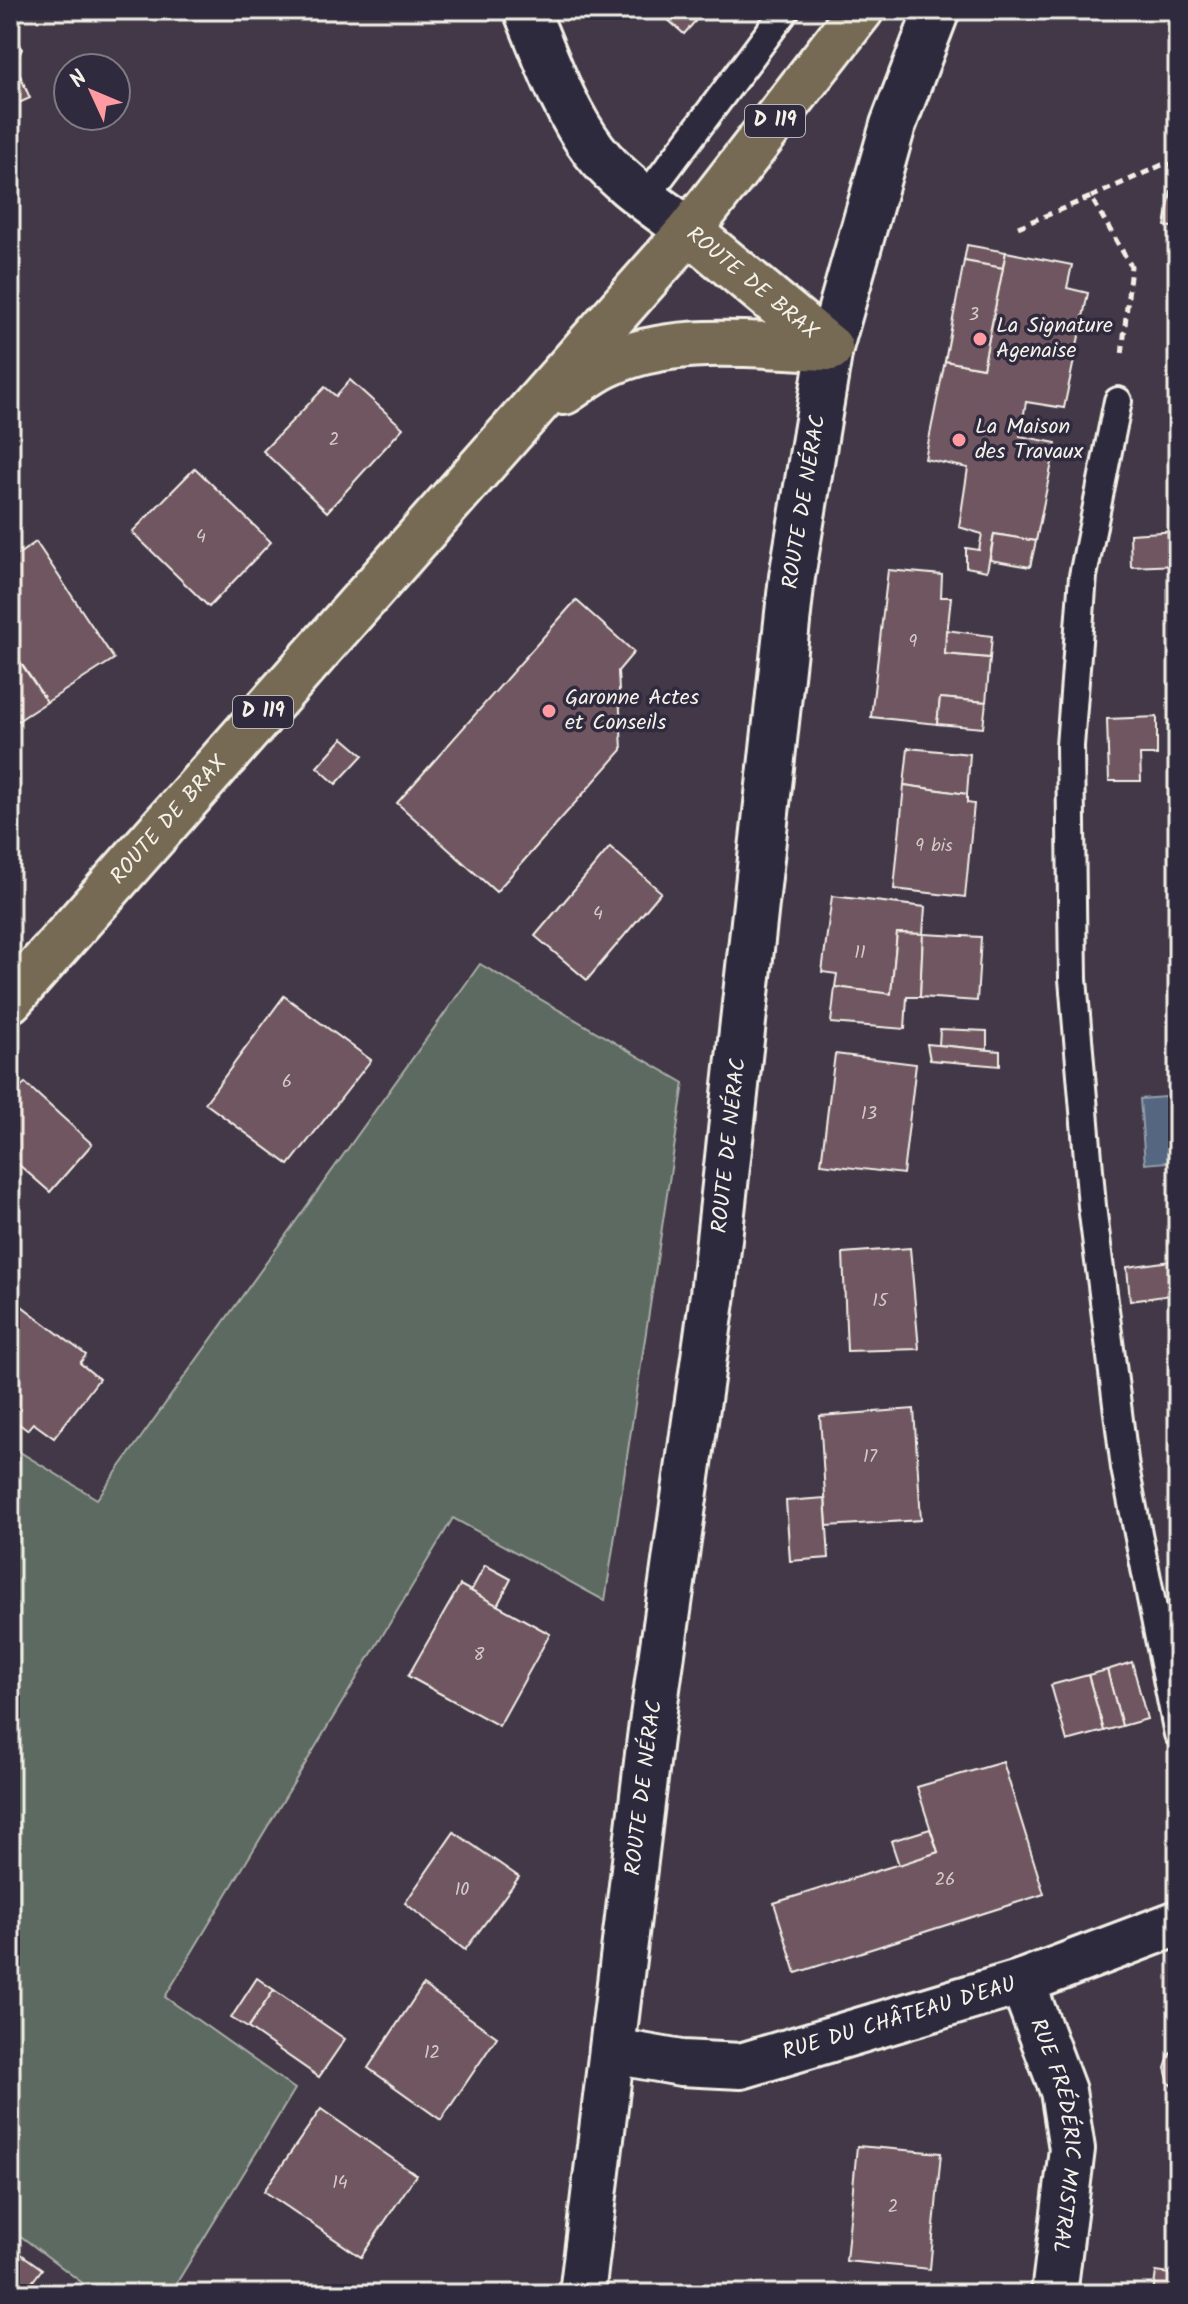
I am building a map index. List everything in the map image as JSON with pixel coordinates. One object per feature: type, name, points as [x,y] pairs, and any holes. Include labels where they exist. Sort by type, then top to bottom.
[{"type":"main road","points":[[526,10],[569,108],[595,150],[626,184],[689,231]]},
{"type":"main road","name":"D 119","points":[[689,231],[861,10]]},
{"type":"main road","name":"ROUTE DE NÉRAC","points":[[582,2294],[650,1738],[713,1294],[792,577],[830,348],[893,125],[937,10]]},
{"type":"main road","name":"ROUTE DE BRAX","points":[[10,1000],[689,231],[830,348]]},
{"type":"main road","name":"ROUTE DE BRAX","points":[[517,425],[604,366],[640,353],[690,345],[830,348]]},
{"type":"main road","name":"RUE DU CHÂTEAU D'EAU","points":[[613,2051],[681,2063],[741,2066],[1022,1982],[1178,1923]]},
{"type":"main road","name":"RUE FRÉDÉRIC MISTRAL","points":[[1022,1982],[1063,2091],[1072,2149],[1054,2294]]},
{"type":"lane","points":[[645,198],[786,10]]},
{"type":"lane","points":[[1118,401],[1083,576],[1070,746],[1073,979],[1092,1206],[1125,1468],[1178,1734]]},
{"type":"path","points":[[1018,227],[1162,165],[1178,164]]},
{"type":"path","points":[[1091,197],[1131,266],[1118,401]]},
{"type":"shaded area","points":[[480,964],[684,1083],[605,1601],[453,1518],[165,1997],[295,2089],[170,2294],[97,2294],[10,2228],[10,1446],[97,1499]]},
{"type":"water","points":[[1178,1096],[1178,1161],[1145,1164],[1140,1099]]},
{"type":"building","points":[[657,10],[705,10],[684,34]]},
{"type":"building","points":[[10,28],[14,30],[22,49],[15,64],[30,98],[10,107]]},
{"type":"building","points":[[1171,191],[1178,192],[1178,228],[1165,226]]},
{"type":"building","points":[[967,245],[1006,252],[1003,268],[964,261]]},
{"type":"building","points":[[1006,252],[1072,265],[1067,288],[1088,293],[1064,408],[1026,402],[1020,436],[1056,443],[1036,541],[994,534],[987,571],[966,567],[966,548],[979,550],[982,534],[959,527],[968,468],[925,459],[945,361],[983,368]]},
{"type":"building","points":[[964,261],[1003,268],[983,368],[945,361]]},
{"type":"building","points":[[350,380],[403,428],[327,512],[263,451],[325,387],[336,396]]},
{"type":"building","points":[[195,468],[271,542],[209,607],[132,532]]},
{"type":"building","points":[[1178,531],[1178,565],[1131,567],[1130,534]]},
{"type":"building","points":[[994,534],[1036,541],[1030,567],[990,560]]},
{"type":"building","points":[[36,542],[114,659],[47,702],[10,647],[10,560]]},
{"type":"building","points":[[888,570],[942,575],[941,597],[951,597],[945,654],[990,658],[986,702],[940,698],[937,724],[871,717]]},
{"type":"building","name":"Garonne Actes et Conseils","points":[[576,600],[634,652],[618,671],[622,750],[496,892],[397,803]]},
{"type":"building","points":[[946,630],[992,636],[990,658],[945,654]]},
{"type":"building","points":[[10,647],[47,702],[10,726]]},
{"type":"building","points":[[940,698],[986,702],[983,728],[937,724]]},
{"type":"building","points":[[1157,717],[1157,755],[1140,755],[1141,781],[1109,781],[1107,719]]},
{"type":"building","points":[[343,738],[363,755],[336,784],[317,767]]},
{"type":"building","points":[[908,748],[970,754],[967,794],[904,785]]},
{"type":"building","points":[[904,785],[967,794],[967,803],[974,804],[965,897],[894,889]]},
{"type":"building","points":[[610,847],[661,892],[587,980],[535,936]]},
{"type":"building","points":[[832,896],[925,907],[923,934],[897,933],[891,994],[835,987],[837,974],[822,972]]},
{"type":"building","points":[[897,933],[923,934],[920,997],[907,997],[905,1029],[831,1023],[835,987],[891,994]]},
{"type":"building","points":[[923,934],[981,937],[977,1001],[920,997]]},
{"type":"building","points":[[284,996],[371,1060],[289,1165],[205,1103]]},
{"type":"building","points":[[940,1029],[987,1031],[987,1050],[939,1045]]},
{"type":"building","points":[[927,1044],[1000,1051],[1000,1066],[930,1060]]},
{"type":"building","points":[[835,1054],[916,1064],[903,1174],[821,1164]]},
{"type":"building","points":[[25,1083],[92,1144],[50,1192],[10,1157],[10,1099]]},
{"type":"building","points":[[910,1248],[919,1349],[847,1351],[843,1253]]},
{"type":"building","points":[[1178,1260],[1178,1294],[1130,1301],[1127,1267]]},
{"type":"building","points":[[10,1297],[86,1355],[80,1363],[99,1379],[54,1438],[33,1423],[27,1430],[10,1417]]},
{"type":"building","points":[[914,1409],[921,1520],[827,1526],[820,1416]]},
{"type":"building","points":[[825,1498],[829,1558],[790,1561],[786,1501]]},
{"type":"building","points":[[485,1565],[511,1579],[497,1606],[471,1591]]},
{"type":"building","points":[[460,1585],[550,1634],[499,1726],[408,1676]]},
{"type":"building","points":[[1132,1662],[1147,1719],[1122,1726],[1107,1670]]},
{"type":"building","points":[[1107,1670],[1122,1726],[1104,1731],[1088,1675]]},
{"type":"building","points":[[1088,1675],[1104,1731],[1067,1741],[1051,1685]]},
{"type":"building","points":[[1003,1762],[1044,1894],[796,1973],[774,1903],[938,1852],[917,1787]]},
{"type":"building","points":[[930,1829],[938,1852],[899,1865],[891,1841]]},
{"type":"building","points":[[454,1832],[519,1877],[465,1950],[405,1903]]},
{"type":"building","points":[[257,1978],[274,1990],[248,2028],[231,2018]]},
{"type":"building","points":[[423,1985],[497,2037],[441,2120],[368,2068]]},
{"type":"building","points":[[274,1990],[345,2039],[319,2077],[248,2028]]},
{"type":"building","points":[[1178,2046],[1178,2092],[1169,2083],[1165,2068],[1170,2054]]},
{"type":"building","points":[[321,2109],[416,2175],[361,2257],[264,2191]]},
{"type":"building","points":[[857,2146],[941,2153],[930,2269],[846,2261]]},
{"type":"building","points":[[10,2246],[42,2269],[23,2294],[10,2294]]},
{"type":"building","points":[[1156,2272],[1178,2275],[1178,2294],[1153,2294]]},
{"type":"place","name":"La Signature Agenaise","points":[[980,339]]},
{"type":"place","name":"La Maison des Travaux","points":[[959,440]]},
{"type":"place","name":"Garonne Actes et Conseils","points":[[549,711]]}]
